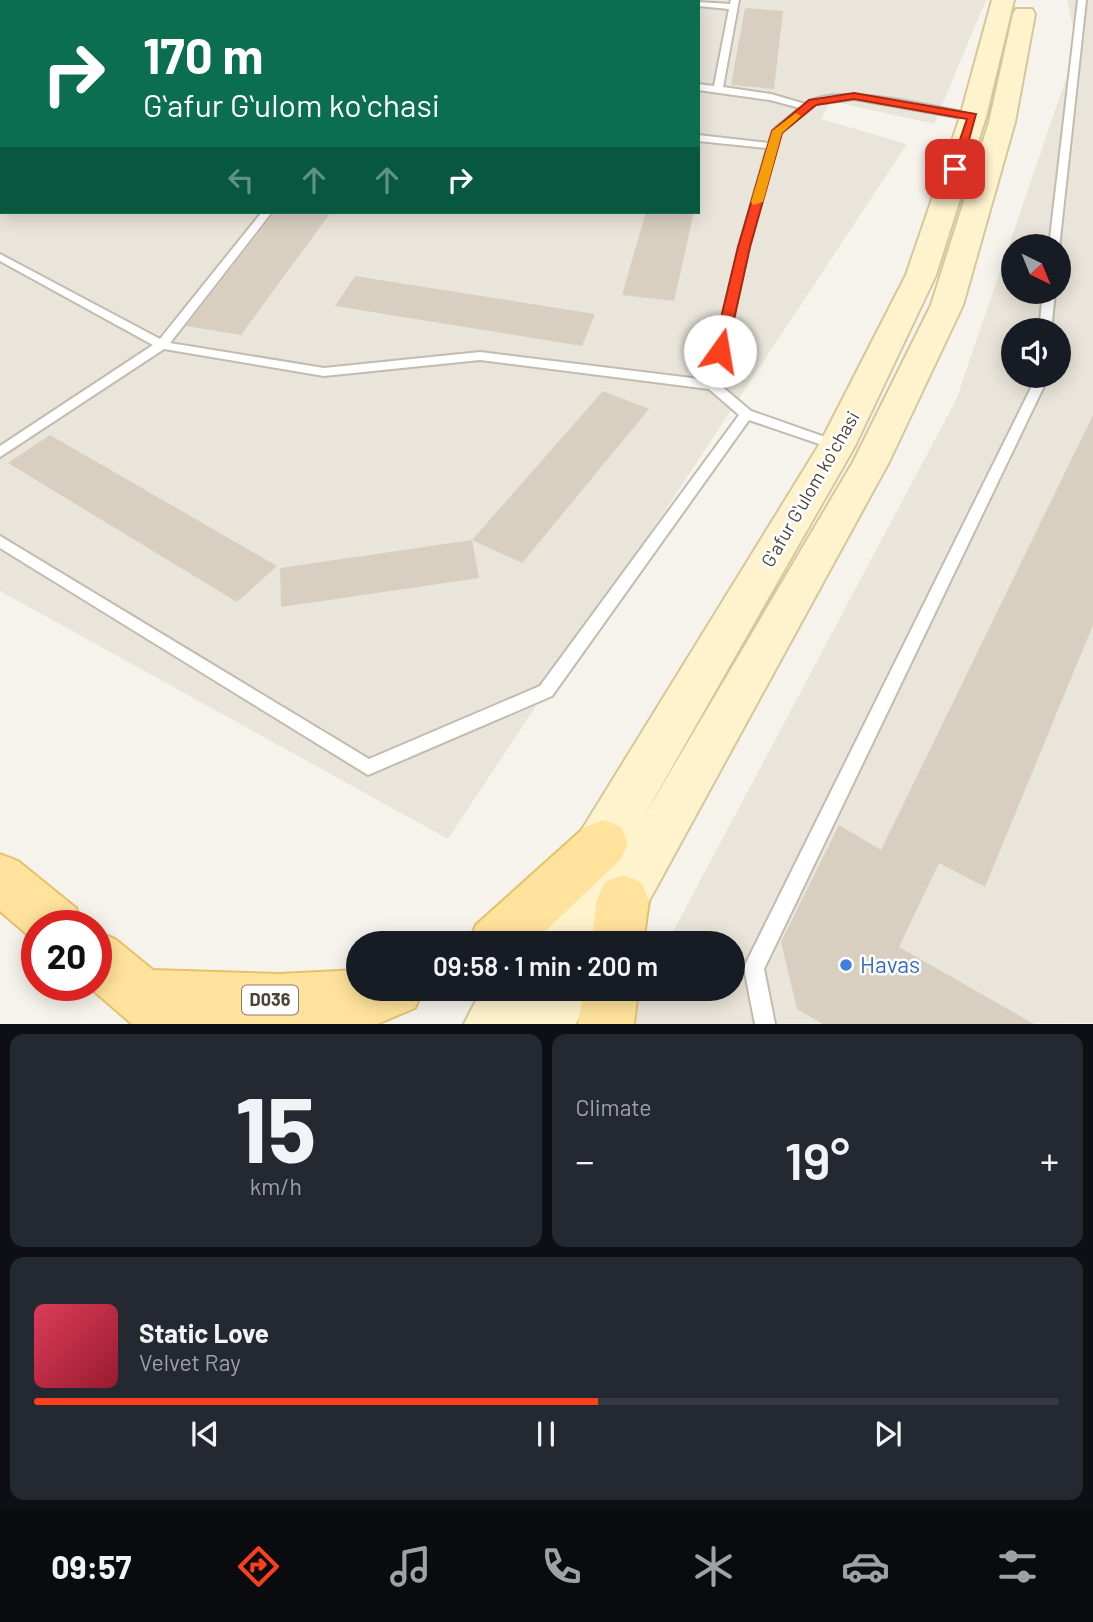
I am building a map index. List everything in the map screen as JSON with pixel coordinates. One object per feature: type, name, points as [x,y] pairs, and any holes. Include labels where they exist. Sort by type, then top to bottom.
[{"type":"main road","name":"Gʻafur Gʻulom koʻchasi","points":[[620,922],[871,462],[947,305],[987,119],[1003,0]]},
{"type":"main road","name":"Gʻafur Gʻulom koʻchasi","points":[[549,931],[837,446],[921,275],[987,119],[1027,0]]},
{"type":"main road","points":[[508,931],[603,843]]},
{"type":"main road","points":[[0,878],[38,910]]},
{"type":"main road","points":[[112,971],[159,1010]]},
{"type":"main road","name":"D036","points":[[159,1010],[279,1000],[346,998]]},
{"type":"main road","points":[[492,1024],[506,1001]]},
{"type":"main road","points":[[544,1024],[558,1001]]},
{"type":"main road","points":[[606,1024],[609,1001]]},
{"type":"lane","points":[[1055,234],[1082,0]]},
{"type":"lane","points":[[700,4],[734,3],[718,89]]},
{"type":"lane","points":[[700,88],[771,97],[806,107]]},
{"type":"lane","points":[[713,384],[744,247],[777,131],[813,102],[854,96],[987,119]]},
{"type":"lane","points":[[700,138],[773,146]]},
{"type":"lane","points":[[0,452],[162,345],[265,214]]},
{"type":"lane","points":[[0,257],[162,345],[324,372],[480,356],[713,384],[746,414],[837,446]]},
{"type":"lane","points":[[765,1024],[754,968],[1036,388]]},
{"type":"lane","points":[[0,541],[368,767],[546,691],[746,414]]},
{"type":"shaded area","points":[[700,0],[986,0],[934,124],[831,101],[821,119],[907,144],[448,839],[0,591],[0,214],[700,214]]},
{"type":"shaded area","points":[[1067,0],[1093,0],[1093,1023],[624,1024],[636,1001],[745,1001],[745,931],[673,931],[956,400],[1001,268],[1001,304],[1071,304],[1071,234],[1013,234],[1077,46]]},
{"type":"building","points":[[745,8],[783,11],[774,89],[731,85]]},
{"type":"building","points":[[273,214],[330,214],[241,335],[186,326]]},
{"type":"building","points":[[645,214],[694,214],[674,301],[622,295]]},
{"type":"building","points":[[355,276],[595,314],[582,346],[335,306]]},
{"type":"building","points":[[603,391],[649,409],[522,563],[472,540]]},
{"type":"building","points":[[1093,415],[1093,625],[985,887],[939,863],[899,947],[1034,1024],[823,1024],[797,1009],[781,942],[839,825],[881,850]]},
{"type":"building","points":[[50,435],[277,566],[237,602],[8,463]]},
{"type":"building","points":[[472,540],[479,578],[281,607],[280,568]]},
{"type":"slow traffic","points":[[757,202],[777,131],[796,116]]},
{"type":"place","name":"Havas","points":[[846,965]]},
{"type":"route","points":[[720,351],[744,247],[777,131],[813,102],[854,96],[972,117],[955,169]]}]
